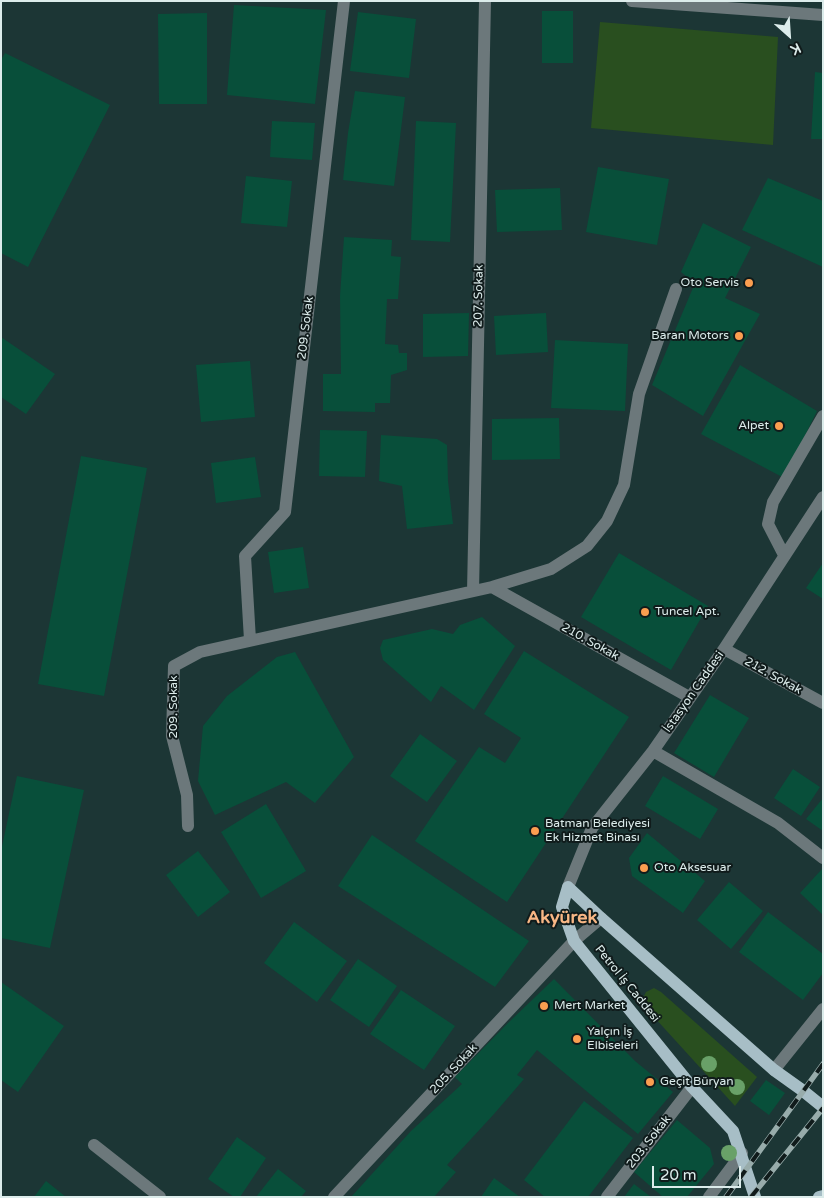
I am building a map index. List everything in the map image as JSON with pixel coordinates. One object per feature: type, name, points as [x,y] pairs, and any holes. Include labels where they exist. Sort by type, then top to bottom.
[{"type":"main road","name":"Petrol İş Caddesi","points":[[755,1197],[742,1153],[733,1131],[692,1086],[574,941],[562,907],[568,887],[774,1070],[823,1107]]},
{"type":"street","name":"209. Sokak","points":[[250,640],[245,556],[285,512],[344,1]]},
{"type":"street","name":"207. Sokak","points":[[473,591],[485,1]]},
{"type":"street","points":[[632,1],[823,15]]},
{"type":"street","name":"209. Sokak","points":[[188,826],[187,795],[172,736],[174,666],[200,652],[492,587],[551,569],[587,546],[607,521],[624,485],[639,394],[676,289]]},
{"type":"street","points":[[784,555],[768,524],[772,502],[823,416]]},
{"type":"street","name":"İstasyon Caddesi","points":[[568,887],[592,828],[653,751],[724,649],[823,497]]},
{"type":"street","name":"210. Sokak","points":[[492,587],[689,697]]},
{"type":"street","name":"212. Sokak","points":[[724,649],[823,703]]},
{"type":"street","points":[[653,751],[778,823],[823,858]]},
{"type":"street","name":"205. Sokak","points":[[334,1197],[574,941],[601,918]]},
{"type":"street","points":[[774,1070],[823,1009]]},
{"type":"street","name":"203. Sokak","points":[[606,1197],[692,1086]]},
{"type":"street","points":[[94,1145],[160,1197]]},
{"type":"street","points":[[709,1197],[742,1153]]},
{"type":"green space","points":[[600,22],[778,37],[773,145],[591,128]]},
{"type":"green space","points":[[654,988],[661,992],[757,1077],[735,1106],[644,1006],[643,998],[646,992]]},
{"type":"building","points":[[234,5],[326,10],[315,104],[227,95]]},
{"type":"building","points":[[542,11],[573,11],[573,63],[542,63]]},
{"type":"building","points":[[358,12],[416,19],[409,78],[350,71]]},
{"type":"building","points":[[207,13],[207,104],[159,104],[158,14]]},
{"type":"building","points":[[5,53],[110,105],[28,267],[1,253],[1,60]]},
{"type":"building","points":[[815,72],[823,73],[823,139],[811,139]]},
{"type":"building","points":[[355,91],[405,97],[394,186],[343,180]]},
{"type":"building","points":[[272,121],[315,123],[312,160],[270,157]]},
{"type":"building","points":[[416,121],[456,123],[450,242],[411,240]]},
{"type":"building","points":[[598,167],[669,179],[657,245],[586,232]]},
{"type":"building","points":[[246,176],[292,181],[287,227],[241,223]]},
{"type":"building","points":[[768,178],[823,201],[823,267],[742,230]]},
{"type":"building","points":[[560,188],[562,230],[497,232],[495,190]]},
{"type":"building","points":[[703,223],[751,247],[725,298],[760,314],[703,416],[652,385],[695,283],[681,272]]},
{"type":"building","points":[[344,237],[392,240],[391,256],[401,257],[398,299],[387,299],[385,344],[398,345],[399,353],[407,353],[407,370],[391,375],[390,403],[375,403],[375,412],[323,411],[323,374],[341,374],[340,296]]},
{"type":"building","points":[[469,313],[468,356],[423,357],[423,314]]},
{"type":"building","points":[[546,313],[548,352],[496,355],[494,316]]},
{"type":"building","points":[[1,337],[55,374],[26,414],[1,397]]},
{"type":"building","points":[[555,340],[628,344],[625,411],[551,408]]},
{"type":"building","points":[[250,361],[255,417],[201,422],[196,365]]},
{"type":"building","points":[[740,365],[817,411],[784,478],[701,434]]},
{"type":"building","points":[[559,418],[560,459],[492,460],[492,419]]},
{"type":"building","points":[[320,430],[367,431],[365,477],[319,476]]},
{"type":"building","points":[[381,435],[437,439],[447,445],[448,481],[453,524],[407,529],[402,486],[379,481]]},
{"type":"building","points":[[81,456],[147,468],[104,696],[38,684]]},
{"type":"building","points":[[255,457],[261,497],[216,503],[211,463]]},
{"type":"building","points":[[303,547],[309,588],[274,593],[268,552]]},
{"type":"building","name":"Tuncel Apt.","points":[[619,553],[708,606],[671,670],[581,617]]},
{"type":"building","points":[[823,563],[823,599],[806,588]]},
{"type":"building","points":[[482,617],[515,646],[474,710],[441,686],[431,702],[383,660],[380,648],[383,640],[432,629],[453,634],[460,625]]},
{"type":"building","points":[[524,651],[629,717],[507,902],[415,841],[479,747],[505,763],[521,738],[484,714]]},
{"type":"building","points":[[295,652],[354,757],[315,803],[286,782],[215,815],[198,781],[203,726],[227,696],[277,657]]},
{"type":"building","points":[[710,695],[749,718],[714,777],[674,753]]},
{"type":"building","points":[[420,734],[457,761],[427,802],[390,776]]},
{"type":"building","points":[[793,769],[820,787],[801,816],[774,798]]},
{"type":"building","points":[[17,776],[84,790],[50,948],[1,938],[1,851]]},
{"type":"building","points":[[663,776],[718,809],[700,839],[645,806]]},
{"type":"building","points":[[823,798],[823,831],[806,819]]},
{"type":"building","points":[[266,804],[306,871],[261,898],[221,832]]},
{"type":"building","points":[[647,833],[705,881],[683,913],[632,876],[629,858]]},
{"type":"building","points":[[372,835],[529,941],[495,987],[338,886]]},
{"type":"building","points":[[198,851],[230,892],[198,917],[166,875]]},
{"type":"building","points":[[823,870],[823,915],[800,893]]},
{"type":"building","points":[[729,882],[763,911],[731,949],[697,920]]},
{"type":"building","points":[[768,912],[823,954],[823,973],[803,1000],[739,952]]},
{"type":"building","points":[[294,922],[347,961],[317,1002],[264,963]]},
{"type":"building","points":[[358,959],[397,986],[369,1027],[330,1000]]},
{"type":"building","points":[[554,979],[635,1061],[673,1092],[638,1134],[537,1050],[517,1075],[524,1079],[447,1165],[456,1172],[434,1197],[351,1197],[411,1131],[462,1084],[455,1077]]},
{"type":"building","points":[[1,982],[64,1026],[18,1092],[1,1080]]},
{"type":"building","points":[[401,990],[455,1026],[424,1070],[370,1034]]},
{"type":"building","points":[[766,1080],[785,1093],[769,1115],[750,1101]]},
{"type":"building","points":[[584,1101],[633,1138],[588,1197],[545,1197],[524,1180]]},
{"type":"building","points":[[677,1120],[710,1148],[714,1164],[687,1197],[663,1197],[634,1172]]},
{"type":"building","points":[[237,1137],[266,1158],[240,1197],[234,1197],[208,1179]]},
{"type":"building","points":[[278,1169],[306,1191],[301,1197],[256,1197]]},
{"type":"building","points":[[494,1178],[520,1197],[481,1197]]},
{"type":"building","points":[[46,1181],[66,1197],[34,1197]]},
{"type":"building","points":[[634,1184],[651,1197],[624,1197]]},
{"type":"railway","points":[[726,1197],[823,1064]]},
{"type":"railway","points":[[751,1197],[823,1108]]},
{"type":"place","name":"Oto Servis","points":[[749,283]]},
{"type":"place","name":"Baran Motors","points":[[739,336]]},
{"type":"place","name":"Alpet","points":[[779,426]]},
{"type":"place","name":"Tuncel Apt.","points":[[645,612]]},
{"type":"place","name":"Batman Belediyesi Ek Hizmet Binası","points":[[535,831]]},
{"type":"place","name":"Oto Aksesuar","points":[[644,868]]},
{"type":"place","name":"Mert Market","points":[[544,1006]]},
{"type":"place","name":"Yalçın İş Elbiseleri","points":[[577,1039]]},
{"type":"place","name":"Geçit Büryan","points":[[650,1082]]},
{"type":"district","name":"Akyürek","points":[[562,918]]}]
